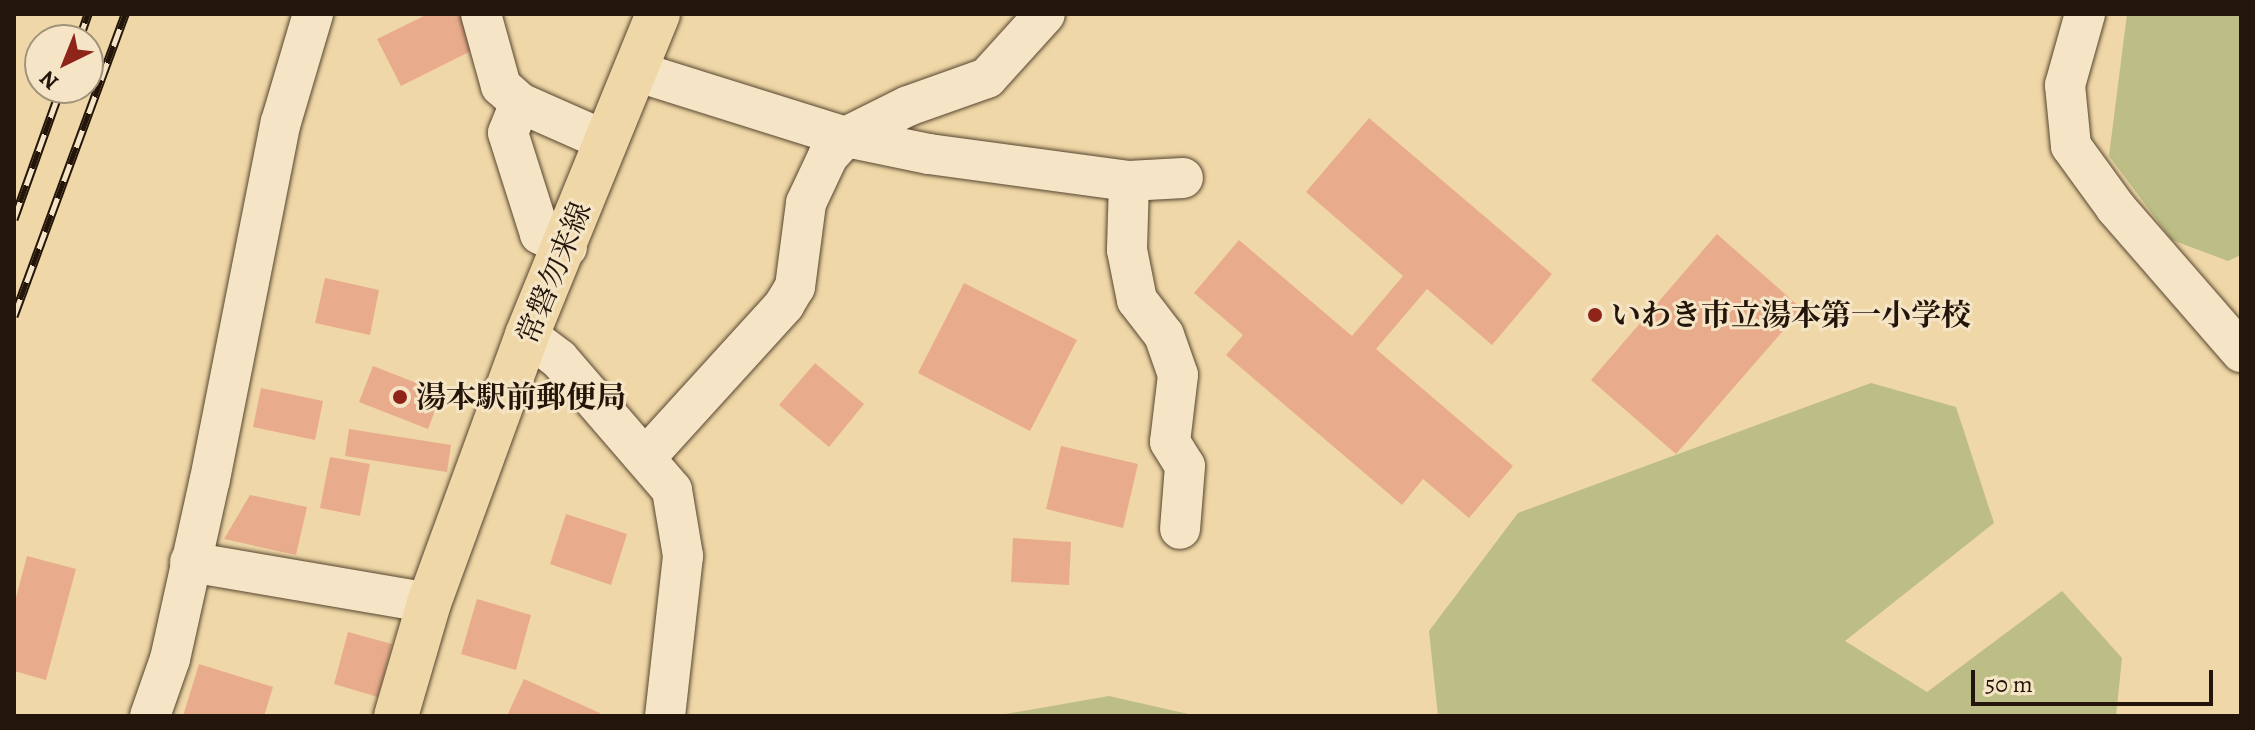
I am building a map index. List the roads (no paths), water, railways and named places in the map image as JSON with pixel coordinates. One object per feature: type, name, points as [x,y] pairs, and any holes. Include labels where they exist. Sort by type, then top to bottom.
[{"type":"main road","name":"常磐勿来線","points":[[396,716],[429,603],[527,335],[567,247],[658,14]]},
{"type":"street","points":[[150,716],[170,659],[281,122],[313,14]]},
{"type":"street","points":[[481,14],[501,86],[520,103],[606,141]]},
{"type":"street","points":[[645,458],[784,305],[795,287],[806,203],[828,156],[846,137],[908,106],[987,78],[1045,14]]},
{"type":"street","points":[[2085,14],[2065,85],[2071,146],[2116,208],[2241,352]]},
{"type":"street","points":[[635,71],[846,137],[929,154],[1129,181],[1183,178]]},
{"type":"street","points":[[520,103],[508,133],[540,234],[567,247]]},
{"type":"street","points":[[1129,181],[1127,250],[1137,300],[1164,335],[1178,375],[1170,442],[1185,466],[1180,529]]},
{"type":"street","points":[[527,335],[559,359],[672,490],[683,556],[665,716]]},
{"type":"street","points":[[190,562],[429,603]]},
{"type":"railway","points":[[85,24],[88,14]]},
{"type":"railway","points":[[14,316],[125,14]]},
{"type":"railway","points":[[14,219],[55,104]]},
{"type":"place","name":"いわき市立湯本第一小学校","points":[[1595,315]]},
{"type":"place","name":"湯本駅前郵便局","points":[[400,397]]}]
